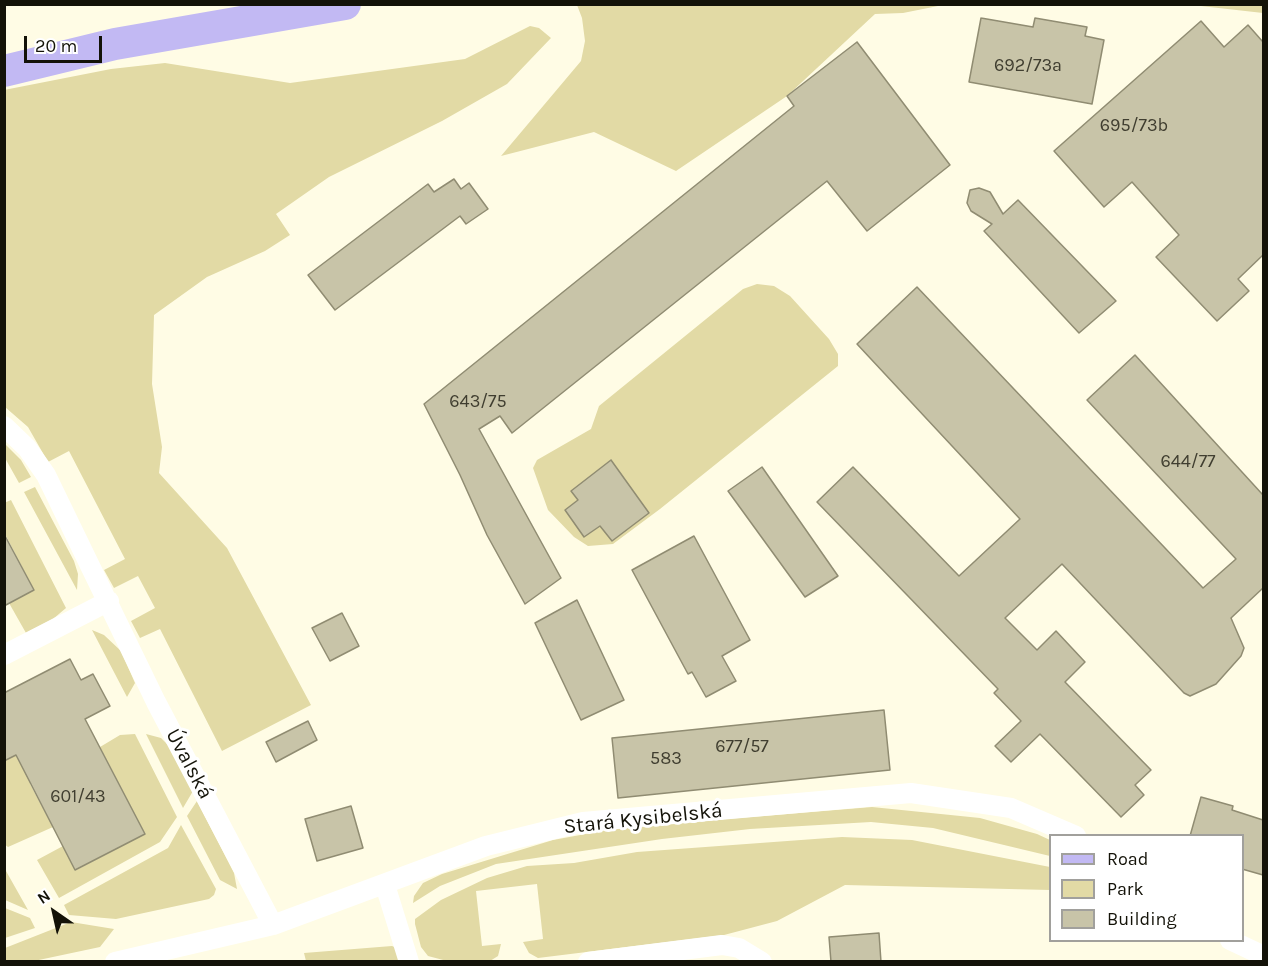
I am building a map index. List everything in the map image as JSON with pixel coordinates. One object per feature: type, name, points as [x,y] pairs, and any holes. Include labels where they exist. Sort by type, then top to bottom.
[{"type":"main road","points":[[4,71],[115,44],[345,4]]},
{"type":"street","name":"Úvalská","points":[[4,426],[27,448],[46,475],[156,702],[273,925]]},
{"type":"street","points":[[4,655],[109,601]]},
{"type":"street","name":"Stará Kysibelská","points":[[115,962],[273,925],[486,846],[583,822],[911,793],[1011,808],[1071,834]]},
{"type":"street","points":[[385,885],[409,962]]},
{"type":"street","points":[[1234,942],[1263,956]]},
{"type":"street","points":[[588,962],[722,945],[739,948],[762,962]]},
{"type":"green space","points":[[577,5],[943,5],[903,13],[875,14],[787,96],[676,171],[594,132],[501,156],[581,61],[585,41],[582,18]]},
{"type":"green space","points":[[1192,5],[1263,5],[1263,13]]},
{"type":"green space","points":[[530,26],[539,28],[551,38],[507,84],[442,121],[329,177],[276,214],[290,235],[265,251],[207,277],[154,315],[152,384],[162,447],[159,473],[227,548],[311,705],[222,751],[160,629],[140,638],[131,621],[155,608],[138,576],[114,588],[104,570],[125,559],[69,451],[48,462],[28,427],[5,407],[4,90],[111,69],[165,63],[290,83],[465,59]]},
{"type":"green space","points":[[757,284],[774,286],[790,296],[829,339],[838,354],[838,366],[613,544],[588,546],[574,537],[548,510],[533,468],[537,460],[591,429],[599,406],[743,289]]},
{"type":"green space","points":[[4,443],[21,460],[31,477],[19,483],[5,458]]},
{"type":"green space","points":[[35,487],[74,561],[78,574],[77,590],[24,492]]},
{"type":"green space","points":[[11,500],[66,608],[53,619],[26,633],[9,603],[34,590],[5,534],[4,503]]},
{"type":"green space","points":[[92,630],[104,635],[121,651],[135,683],[127,697]]},
{"type":"green space","points":[[135,734],[177,817],[160,842],[59,898],[37,860],[63,846],[76,870],[145,834],[100,747],[120,735]]},
{"type":"green space","points":[[146,734],[161,738],[169,746],[193,791],[183,808]]},
{"type":"green space","points":[[35,745],[30,784],[53,827],[8,847],[4,844],[4,761]]},
{"type":"green space","points":[[197,801],[234,873],[237,889],[220,880],[187,816]]},
{"type":"green space","points":[[872,807],[980,818],[1049,840],[1049,856],[933,828],[871,822],[750,829],[662,839],[496,864],[440,886],[413,903],[414,896],[423,883],[442,874],[553,840],[618,828]]},
{"type":"green space","points":[[181,825],[216,889],[214,895],[209,899],[116,919],[69,915],[64,905],[168,848]]},
{"type":"green space","points":[[842,837],[912,840],[1049,867],[1049,890],[845,885],[777,921],[724,935],[538,958],[529,953],[523,942],[543,939],[537,884],[476,891],[482,946],[501,944],[498,956],[490,961],[447,961],[428,956],[421,947],[415,919],[441,900],[487,878],[527,866],[574,863],[637,852]]},
{"type":"green space","points":[[6,871],[28,910],[5,900]]},
{"type":"green space","points":[[5,908],[30,918],[35,928],[5,938]]},
{"type":"green space","points":[[71,922],[114,929],[100,947],[34,961],[5,961],[5,948]]},
{"type":"green space","points":[[392,946],[397,948],[401,961],[306,961],[304,953]]},
{"type":"building","points":[[981,18],[1033,27],[1035,18],[1087,27],[1085,36],[1104,40],[1092,104],[969,82]]},
{"type":"building","points":[[1201,21],[1224,47],[1248,25],[1263,42],[1263,255],[1238,279],[1249,291],[1217,321],[1156,257],[1179,235],[1132,182],[1104,207],[1054,151]]},
{"type":"building","points":[[857,42],[950,165],[867,231],[827,181],[512,433],[500,416],[479,429],[561,578],[525,604],[487,535],[424,404],[794,106],[787,96]]},
{"type":"building","points":[[454,179],[461,189],[469,183],[488,209],[466,224],[460,216],[335,310],[308,275],[428,184],[434,192]]},
{"type":"building","points":[[979,188],[990,192],[1003,214],[1018,200],[1116,301],[1079,333],[984,231],[992,224],[971,211],[967,203],[970,190]]},
{"type":"building","points":[[917,287],[1203,588],[1236,559],[1087,400],[1135,355],[1263,495],[1263,588],[1231,618],[1244,648],[1241,656],[1216,684],[1190,696],[1184,693],[1062,564],[1005,618],[1037,650],[1056,631],[1085,662],[1065,682],[1151,770],[1135,785],[1144,795],[1121,817],[1040,734],[1011,762],[995,746],[1021,721],[994,693],[998,689],[817,502],[853,467],[959,576],[1020,519],[857,344]]},
{"type":"building","points":[[611,460],[649,513],[612,541],[600,526],[584,537],[565,510],[578,500],[571,491]]},
{"type":"building","points":[[762,467],[838,576],[805,597],[728,491]]},
{"type":"building","points":[[4,534],[34,590],[4,606]]},
{"type":"building","points":[[694,536],[750,640],[722,656],[736,681],[706,697],[692,672],[688,674],[632,570]]},
{"type":"building","points":[[577,600],[624,700],[581,720],[535,623]]},
{"type":"building","points":[[342,613],[359,646],[330,661],[312,628]]},
{"type":"building","points":[[70,659],[81,680],[93,674],[110,706],[85,719],[145,834],[75,870],[16,755],[4,761],[4,693]]},
{"type":"building","points":[[884,710],[890,770],[618,798],[612,738]]},
{"type":"building","points":[[308,721],[317,740],[276,762],[266,742]]},
{"type":"building","points":[[1201,797],[1233,806],[1232,810],[1263,820],[1263,875],[1244,870],[1244,834],[1191,834]]},
{"type":"building","points":[[351,806],[363,848],[317,861],[305,819]]},
{"type":"building","points":[[879,933],[881,962],[831,962],[829,937]]}]
